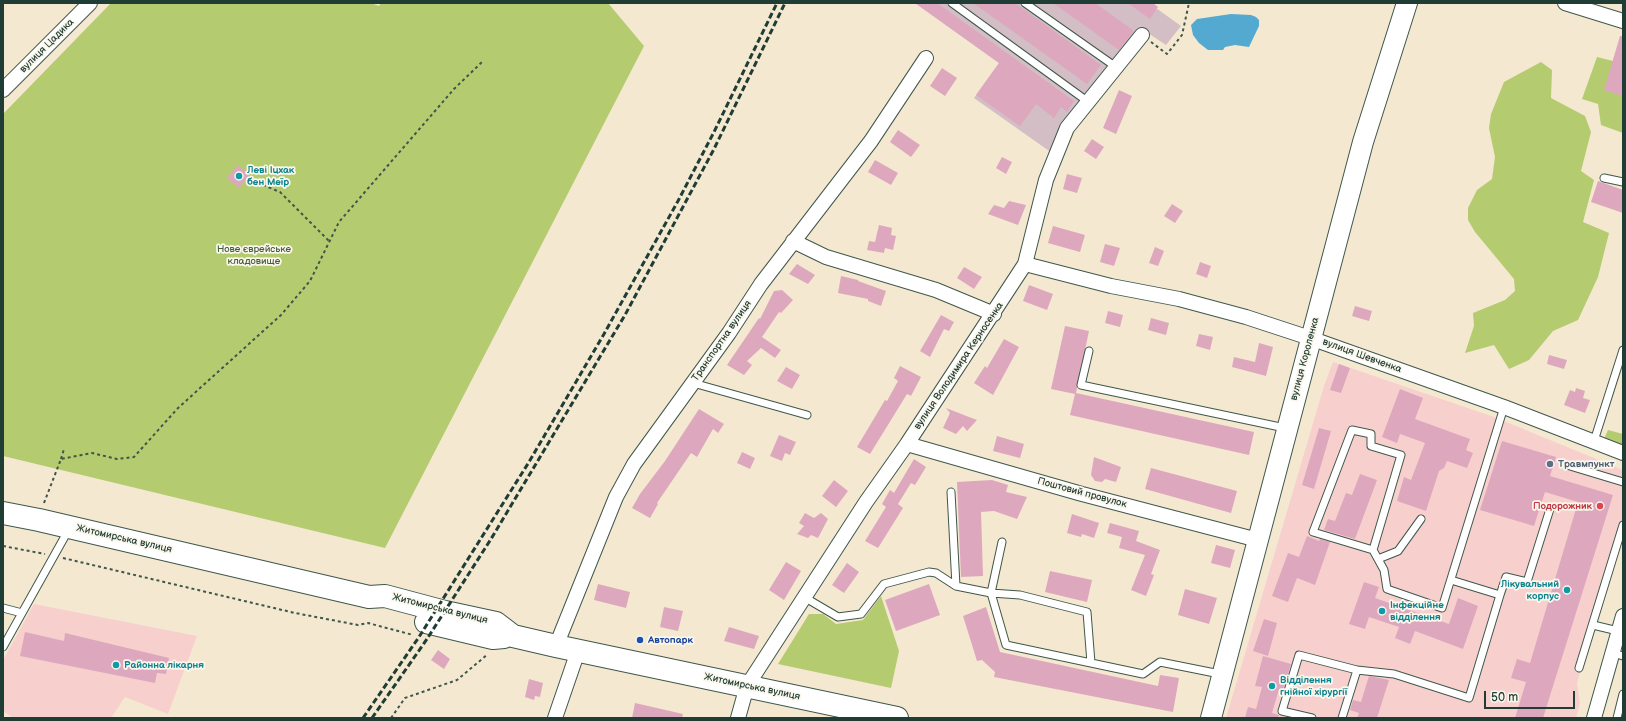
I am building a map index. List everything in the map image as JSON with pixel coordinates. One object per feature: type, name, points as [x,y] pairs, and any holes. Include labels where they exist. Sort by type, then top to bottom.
[{"type":"main road","name":"вулиця Короленка","points":[[1211,718],[1310,338],[1363,142],[1407,3]]},
{"type":"main road","name":"Житомирська вулиця","points":[[3,513],[70,527],[369,597],[386,596],[444,612],[496,623],[513,636],[556,646],[897,718]]},
{"type":"street","name":"вулиця Цадика","points":[[3,90],[90,3]]},
{"type":"street","points":[[1566,3],[1623,21]]},
{"type":"street","name":"вулиця Володимира Керносенка","points":[[738,718],[747,686],[866,502],[907,444],[994,314],[1025,264],[1046,180],[1067,128],[1087,101],[1142,35]]},
{"type":"street","name":"Транспортна вулиця","points":[[556,646],[616,497],[634,464],[729,334],[761,284],[871,141],[926,58]]},
{"type":"street","points":[[793,241],[826,257],[936,290],[994,314]]},
{"type":"street","name":"вулиця Шевченка","points":[[1025,264],[1111,286],[1179,299],[1310,338],[1594,441],[1623,453]]},
{"type":"street","name":"Поштовий провулок","points":[[907,444],[1082,494],[1258,540]]},
{"type":"street","points":[[1594,718],[1618,654],[1618,631],[1623,616]]},
{"type":"street","points":[[554,718],[578,651]]},
{"type":"lane","points":[[952,3],[1087,101]]},
{"type":"lane","points":[[1025,3],[1116,67]]},
{"type":"lane","points":[[1604,178],[1623,182]]},
{"type":"lane","points":[[1594,441],[1623,350]]},
{"type":"lane","points":[[1089,351],[1081,386],[1287,428]]},
{"type":"lane","points":[[693,383],[807,415]]},
{"type":"lane","points":[[1373,550],[1401,455],[1371,446],[1371,434],[1352,430],[1313,532],[1373,550],[1384,570],[1387,589],[1442,608],[1504,408]]},
{"type":"lane","points":[[1570,466],[1623,482]]},
{"type":"lane","points":[[951,492],[956,586]]},
{"type":"lane","points":[[1312,718],[1282,711],[1299,655],[1357,670],[1394,674],[1469,698],[1506,577],[1527,582],[1550,509]]},
{"type":"lane","points":[[1378,559],[1398,551],[1421,519]]},
{"type":"lane","points":[[1579,668],[1620,547],[1623,525]]},
{"type":"lane","points":[[3,647],[70,527]]},
{"type":"lane","points":[[1002,542],[991,593],[1006,645],[1143,674],[1160,662],[1222,675]]},
{"type":"lane","points":[[804,597],[838,617],[861,614],[884,584],[929,572],[936,573],[956,586],[991,593],[1020,595],[1087,612],[1091,663]]},
{"type":"lane","points":[[1451,580],[1500,595]]},
{"type":"lane","points":[[3,608],[22,613]]},
{"type":"lane","points":[[1593,625],[1618,631]]},
{"type":"lane","points":[[1342,718],[1357,670]]},
{"type":"lane","points":[[1616,718],[1623,694]]},
{"type":"path","points":[[1142,35],[1166,54],[1182,35],[1189,3]]},
{"type":"path","points":[[61,459],[92,453],[117,459],[134,457],[178,408],[281,315],[310,281],[339,222],[454,90],[482,62]]},
{"type":"path","points":[[263,185],[280,192],[330,242]]},
{"type":"path","points":[[38,520],[64,449]]},
{"type":"path","points":[[3,546],[54,556],[295,613],[358,624],[368,623],[413,635]]},
{"type":"path","points":[[391,718],[405,698],[457,680],[490,652]]},
{"type":"shaded area","points":[[915,3],[1149,3],[1181,26],[1166,45],[1148,33],[1052,153],[974,98],[999,63]]},
{"type":"shaded area","points":[[1333,362],[1494,417],[1623,470],[1623,519],[1577,683],[1580,703],[1576,718],[1226,718],[1324,386]]},
{"type":"shaded area","points":[[34,604],[197,636],[168,714],[125,697],[111,718],[13,718],[3,711],[3,660]]},
{"type":"green space","name":"Нове єврейське кладовище","points":[[111,3],[371,3],[379,6],[381,3],[608,3],[644,46],[385,548],[3,456],[3,114]]},
{"type":"green space","points":[[1623,38],[1623,133],[1601,125],[1598,104],[1582,99],[1597,57],[1613,61]]},
{"type":"green space","points":[[1541,62],[1552,70],[1551,98],[1585,116],[1591,132],[1581,171],[1594,180],[1583,222],[1609,233],[1598,277],[1578,320],[1553,331],[1529,360],[1509,369],[1494,345],[1465,353],[1474,326],[1473,313],[1505,300],[1515,291],[1514,279],[1475,232],[1468,220],[1468,208],[1477,190],[1492,179],[1495,157],[1489,128],[1491,114],[1504,82]]},
{"type":"green space","points":[[1608,430],[1623,434],[1623,447],[1604,439]]},
{"type":"green space","points":[[881,596],[899,651],[891,688],[778,664],[809,614],[823,614],[836,624],[863,620]]},
{"type":"water","points":[[1231,14],[1251,15],[1259,20],[1259,26],[1249,47],[1235,45],[1225,47],[1223,50],[1208,50],[1199,43],[1193,35],[1191,25],[1197,19]]},
{"type":"building","points":[[915,3],[937,3],[1074,101],[1067,112],[1061,107],[1054,118],[1036,104],[1020,126],[976,95],[999,63]]},
{"type":"building","points":[[973,3],[1015,3],[1101,65],[1087,84]]},
{"type":"building","points":[[1053,3],[1095,3],[1134,31],[1119,50]]},
{"type":"building","points":[[1128,3],[1153,3],[1158,7],[1150,19]]},
{"type":"building","points":[[1620,36],[1623,36],[1623,96],[1604,90]]},
{"type":"building","points":[[942,68],[957,78],[945,96],[930,86]]},
{"type":"building","points":[[1119,90],[1132,96],[1116,134],[1103,128]]},
{"type":"building","points":[[898,130],[920,145],[911,157],[890,142]]},
{"type":"building","points":[[1092,139],[1104,147],[1096,159],[1084,151]]},
{"type":"building","points":[[1002,157],[1012,162],[1006,174],[996,168]]},
{"type":"building","points":[[875,160],[898,173],[891,185],[868,172]]},
{"type":"building","points":[[238,165],[250,175],[239,188],[227,178]]},
{"type":"building","points":[[1067,174],[1082,178],[1077,193],[1063,189]]},
{"type":"building","points":[[1598,181],[1623,190],[1623,213],[1591,202]]},
{"type":"building","points":[[1009,201],[1026,205],[1018,225],[988,214],[994,205],[1004,208]]},
{"type":"building","points":[[1172,204],[1183,211],[1175,223],[1164,216]]},
{"type":"building","points":[[879,225],[892,228],[891,235],[896,236],[893,250],[885,248],[884,253],[867,250],[869,241],[875,242]]},
{"type":"building","points":[[1053,226],[1085,235],[1080,252],[1048,243]]},
{"type":"building","points":[[1105,244],[1120,248],[1114,266],[1100,262]]},
{"type":"building","points":[[1155,247],[1164,251],[1158,266],[1149,263]]},
{"type":"building","points":[[1200,262],[1211,266],[1207,278],[1196,274]]},
{"type":"building","points":[[797,264],[815,275],[808,284],[789,274]]},
{"type":"building","points":[[964,267],[982,277],[974,289],[957,278]]},
{"type":"building","points":[[841,276],[858,280],[886,291],[881,306],[868,301],[868,299],[838,293]]},
{"type":"building","points":[[1029,285],[1053,294],[1047,310],[1023,301]]},
{"type":"building","points":[[782,290],[793,300],[781,313],[779,312],[762,337],[781,350],[775,358],[761,348],[747,361],[752,365],[744,375],[727,365],[759,318],[760,319],[774,291]]},
{"type":"building","points":[[1355,306],[1372,311],[1369,321],[1352,316]]},
{"type":"building","points":[[1108,311],[1123,315],[1120,327],[1105,323]]},
{"type":"building","points":[[941,315],[954,322],[949,331],[944,329],[930,357],[920,351]]},
{"type":"building","points":[[1151,318],[1169,323],[1166,335],[1148,330]]},
{"type":"building","points":[[1065,326],[1089,331],[1076,393],[1254,432],[1249,455],[1070,415],[1075,394],[1051,389]]},
{"type":"building","points":[[1199,334],[1213,337],[1210,350],[1196,346]]},
{"type":"building","points":[[1004,339],[1019,347],[993,395],[974,383],[985,366],[987,368]]},
{"type":"building","points":[[1259,343],[1273,347],[1266,376],[1232,367],[1234,357],[1255,362]]},
{"type":"building","points":[[1549,355],[1567,360],[1564,369],[1547,364]]},
{"type":"building","points":[[1339,364],[1350,368],[1341,393],[1330,390]]},
{"type":"building","points":[[900,366],[921,377],[911,396],[907,394],[870,454],[857,447],[885,400],[887,401],[898,381],[894,378]]},
{"type":"building","points":[[786,367],[800,375],[792,389],[777,381]]},
{"type":"building","points":[[1576,388],[1585,391],[1583,398],[1590,400],[1585,413],[1564,405],[1570,390],[1575,392]]},
{"type":"building","points":[[1400,389],[1423,398],[1415,419],[1470,439],[1466,450],[1473,453],[1467,468],[1447,461],[1444,468],[1439,471],[1426,511],[1397,501],[1404,477],[1411,480],[1425,443],[1400,434],[1397,443],[1382,437]]},
{"type":"building","points":[[946,408],[977,420],[967,431],[963,426],[956,434],[943,428],[950,413]]},
{"type":"building","points":[[699,409],[724,424],[718,433],[713,429],[697,457],[691,453],[657,503],[658,504],[650,518],[632,508],[640,494],[665,461]]},
{"type":"building","points":[[1319,428],[1331,431],[1314,489],[1302,485]]},
{"type":"building","points":[[779,435],[796,442],[790,455],[785,453],[782,461],[770,456]]},
{"type":"building","points":[[997,436],[1024,444],[1020,458],[993,451]]},
{"type":"building","name":"Лікувальний корпус","points":[[1502,441],[1556,457],[1550,476],[1613,495],[1543,718],[1515,718],[1526,682],[1511,678],[1517,659],[1530,663],[1578,502],[1545,492],[1534,526],[1480,510]]},
{"type":"building","points":[[742,452],[755,458],[750,469],[737,463]]},
{"type":"building","points":[[1094,457],[1121,467],[1116,482],[1105,479],[1102,482],[1095,481],[1091,475]]},
{"type":"building","points":[[914,459],[926,467],[915,485],[911,483],[898,504],[903,508],[878,548],[865,541],[886,507],[882,504],[890,490],[894,493]]},
{"type":"building","points":[[1151,468],[1237,491],[1231,513],[1145,489]]},
{"type":"building","points":[[1360,474],[1377,480],[1355,539],[1324,530],[1328,519],[1335,521],[1346,493],[1352,495]]},
{"type":"building","points":[[834,480],[848,491],[836,507],[822,496]]},
{"type":"building","points":[[992,480],[1008,485],[1006,492],[1027,497],[1017,519],[994,511],[981,512],[983,576],[961,577],[957,482]]},
{"type":"building","points":[[805,513],[814,518],[821,513],[828,519],[818,538],[811,535],[808,538],[797,534],[804,526],[799,523]]},
{"type":"building","points":[[1072,514],[1099,523],[1094,538],[1082,534],[1081,537],[1067,533]]},
{"type":"building","points":[[1110,523],[1139,531],[1136,541],[1160,550],[1151,574],[1154,575],[1146,596],[1131,590],[1145,555],[1119,548],[1122,537],[1107,533]]},
{"type":"building","points":[[1307,536],[1319,541],[1320,539],[1330,542],[1315,585],[1297,578],[1288,602],[1272,596],[1288,553],[1299,557]]},
{"type":"building","points":[[1216,545],[1235,550],[1230,568],[1211,563]]},
{"type":"building","points":[[786,562],[801,571],[784,600],[769,590]]},
{"type":"building","points":[[847,563],[859,572],[844,593],[832,585]]},
{"type":"building","points":[[1050,571],[1092,580],[1087,602],[1045,592]]},
{"type":"building","name":"Інфекційне відділення","points":[[1364,582],[1379,587],[1375,598],[1449,624],[1458,598],[1478,606],[1463,649],[1415,631],[1410,644],[1395,638],[1399,627],[1369,617],[1365,629],[1349,624]]},
{"type":"building","points":[[598,584],[630,592],[626,608],[594,600]]},
{"type":"building","points":[[929,584],[940,615],[896,631],[885,600]]},
{"type":"building","points":[[1185,589],[1217,598],[1209,624],[1178,615]]},
{"type":"building","points":[[664,607],[683,611],[678,631],[660,627]]},
{"type":"building","points":[[986,607],[1000,652],[1158,686],[1160,675],[1179,678],[1173,712],[994,677],[995,672],[982,660],[977,661],[963,616]]},
{"type":"building","points":[[1264,619],[1277,623],[1268,656],[1253,651]]},
{"type":"building","points":[[729,627],[759,636],[754,649],[724,641]]},
{"type":"building","name":"Районна лікарня","points":[[25,632],[64,641],[65,633],[169,658],[166,674],[157,673],[155,683],[20,656]]},
{"type":"building","points":[[438,650],[450,659],[444,669],[431,660]]},
{"type":"building","name":"Відділення гнійної хірургії","points":[[1263,656],[1291,664],[1283,690],[1279,689],[1272,713],[1279,715],[1278,718],[1245,718],[1248,707],[1256,709],[1262,687],[1255,686]]},
{"type":"building","points":[[1369,676],[1389,680],[1377,718],[1357,718],[1359,713],[1350,710],[1353,700],[1361,702]]},
{"type":"building","points":[[529,679],[543,683],[540,697],[535,696],[534,700],[525,697]]},
{"type":"building","points":[[635,703],[683,714],[682,718],[632,718]]},
{"type":"railway","points":[[363,718],[419,637],[529,462],[604,334],[678,201],[714,132],[777,3]]},
{"type":"railway","points":[[372,718],[427,639],[491,539],[625,315],[714,149],[785,3]]},
{"type":"place","name":"Леві Іцхак бен Меїр","points":[[239,176]]},
{"type":"place","name":"Травмпункт","points":[[1550,464]]},
{"type":"place","name":"Подорожник","points":[[1600,506]]},
{"type":"place","name":"Лікувальний корпус","points":[[1567,590]]},
{"type":"place","name":"Інфекційне відділення","points":[[1382,611]]},
{"type":"place","name":"Автопарк","points":[[640,640]]},
{"type":"place","name":"Районна лікарня","points":[[116,665]]},
{"type":"place","name":"Відділення гнійної хірургії","points":[[1272,686]]}]
